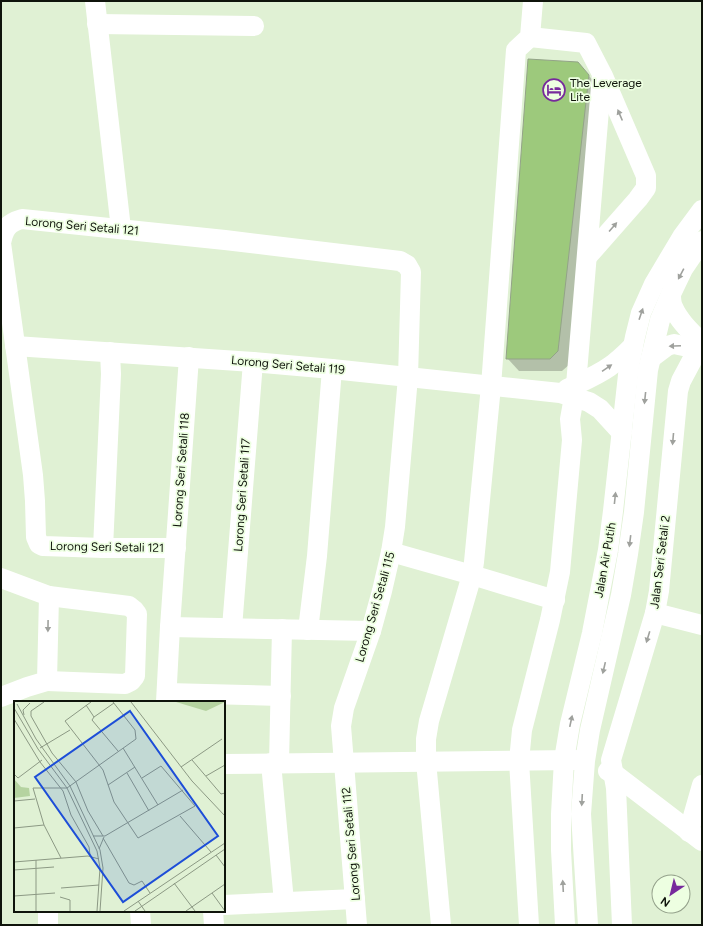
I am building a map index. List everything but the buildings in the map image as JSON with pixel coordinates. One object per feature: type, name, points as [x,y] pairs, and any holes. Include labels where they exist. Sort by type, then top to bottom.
[{"type":"street","points":[[95,1],[121,229]]},
{"type":"street","points":[[441,925],[426,761],[426,740],[429,721],[472,575],[474,562],[491,386],[516,50],[530,37],[533,1]]},
{"type":"street","points":[[97,24],[254,26]]},
{"type":"street","points":[[530,37],[586,43],[602,74],[646,176],[646,188],[638,199],[587,257]]},
{"type":"street","points":[[529,925],[519,760],[522,730],[555,600],[560,572],[572,440],[570,391],[587,257],[602,74]]},
{"type":"street","name":"Jalan Air Putih","points":[[565,925],[561,850],[564,760],[570,724],[592,633],[607,557],[629,366],[641,313],[654,284],[682,237],[702,210]]},
{"type":"street","name":"Lorong Seri Setali 121","points":[[176,548],[103,548],[43,546],[39,544],[36,538],[33,475],[1,243],[3,233],[7,226],[14,221],[22,219],[225,240],[400,261],[406,265],[411,272],[408,377]]},
{"type":"street","name":"Jalan Air Putih","points":[[588,925],[581,814],[585,761],[590,730],[618,610],[628,554],[634,512],[648,370],[660,320],[683,269],[702,241]]},
{"type":"street","points":[[671,294],[672,305],[677,315],[701,347]]},
{"type":"street","points":[[651,358],[667,346],[674,344],[701,347]]},
{"type":"street","name":"Lorong Seri Setali 119","points":[[15,346],[253,362],[491,386],[570,391],[600,409],[622,433]]},
{"type":"street","points":[[570,391],[608,368],[633,346]]},
{"type":"street","name":"Jalan Seri Setali 2","points":[[622,925],[616,788],[610,760],[655,613],[659,591],[678,391],[681,381],[701,347]]},
{"type":"street","points":[[103,548],[111,374],[110,352]]},
{"type":"street","name":"Lorong Seri Setali 118","points":[[166,698],[189,357]]},
{"type":"street","name":"Lorong Seri Setali 117","points":[[232,628],[253,362]]},
{"type":"street","points":[[308,630],[317,556],[332,369]]},
{"type":"street","name":"Lorong Seri Setali 115","points":[[344,762],[341,726],[344,708],[371,631],[391,552],[395,527],[408,377]]},
{"type":"street","points":[[391,552],[555,600]]},
{"type":"street","points":[[1,578],[49,596],[129,606],[137,614],[135,676],[131,681],[125,684],[47,681],[21,689],[1,698]]},
{"type":"street","points":[[47,681],[49,596]]},
{"type":"street","points":[[655,613],[702,626]]},
{"type":"street","points":[[170,627],[371,631]]},
{"type":"street","points":[[282,629],[281,696],[275,763],[284,902]]},
{"type":"street","points":[[166,698],[281,696]]},
{"type":"street","points":[[225,764],[519,760],[585,761],[613,774],[696,837]]},
{"type":"street","name":"Lorong Seri Setali 112","points":[[344,762],[357,925]]},
{"type":"street","points":[[696,837],[692,820],[702,785]]},
{"type":"street","points":[[225,905],[355,900]]},
{"type":"street","points":[[48,912],[48,925]]},
{"type":"street","points":[[140,912],[141,925]]},
{"type":"street","points":[[213,912],[214,925]]},
{"type":"place","name":"The Leverage Lite","points":[[554,90]]}]
